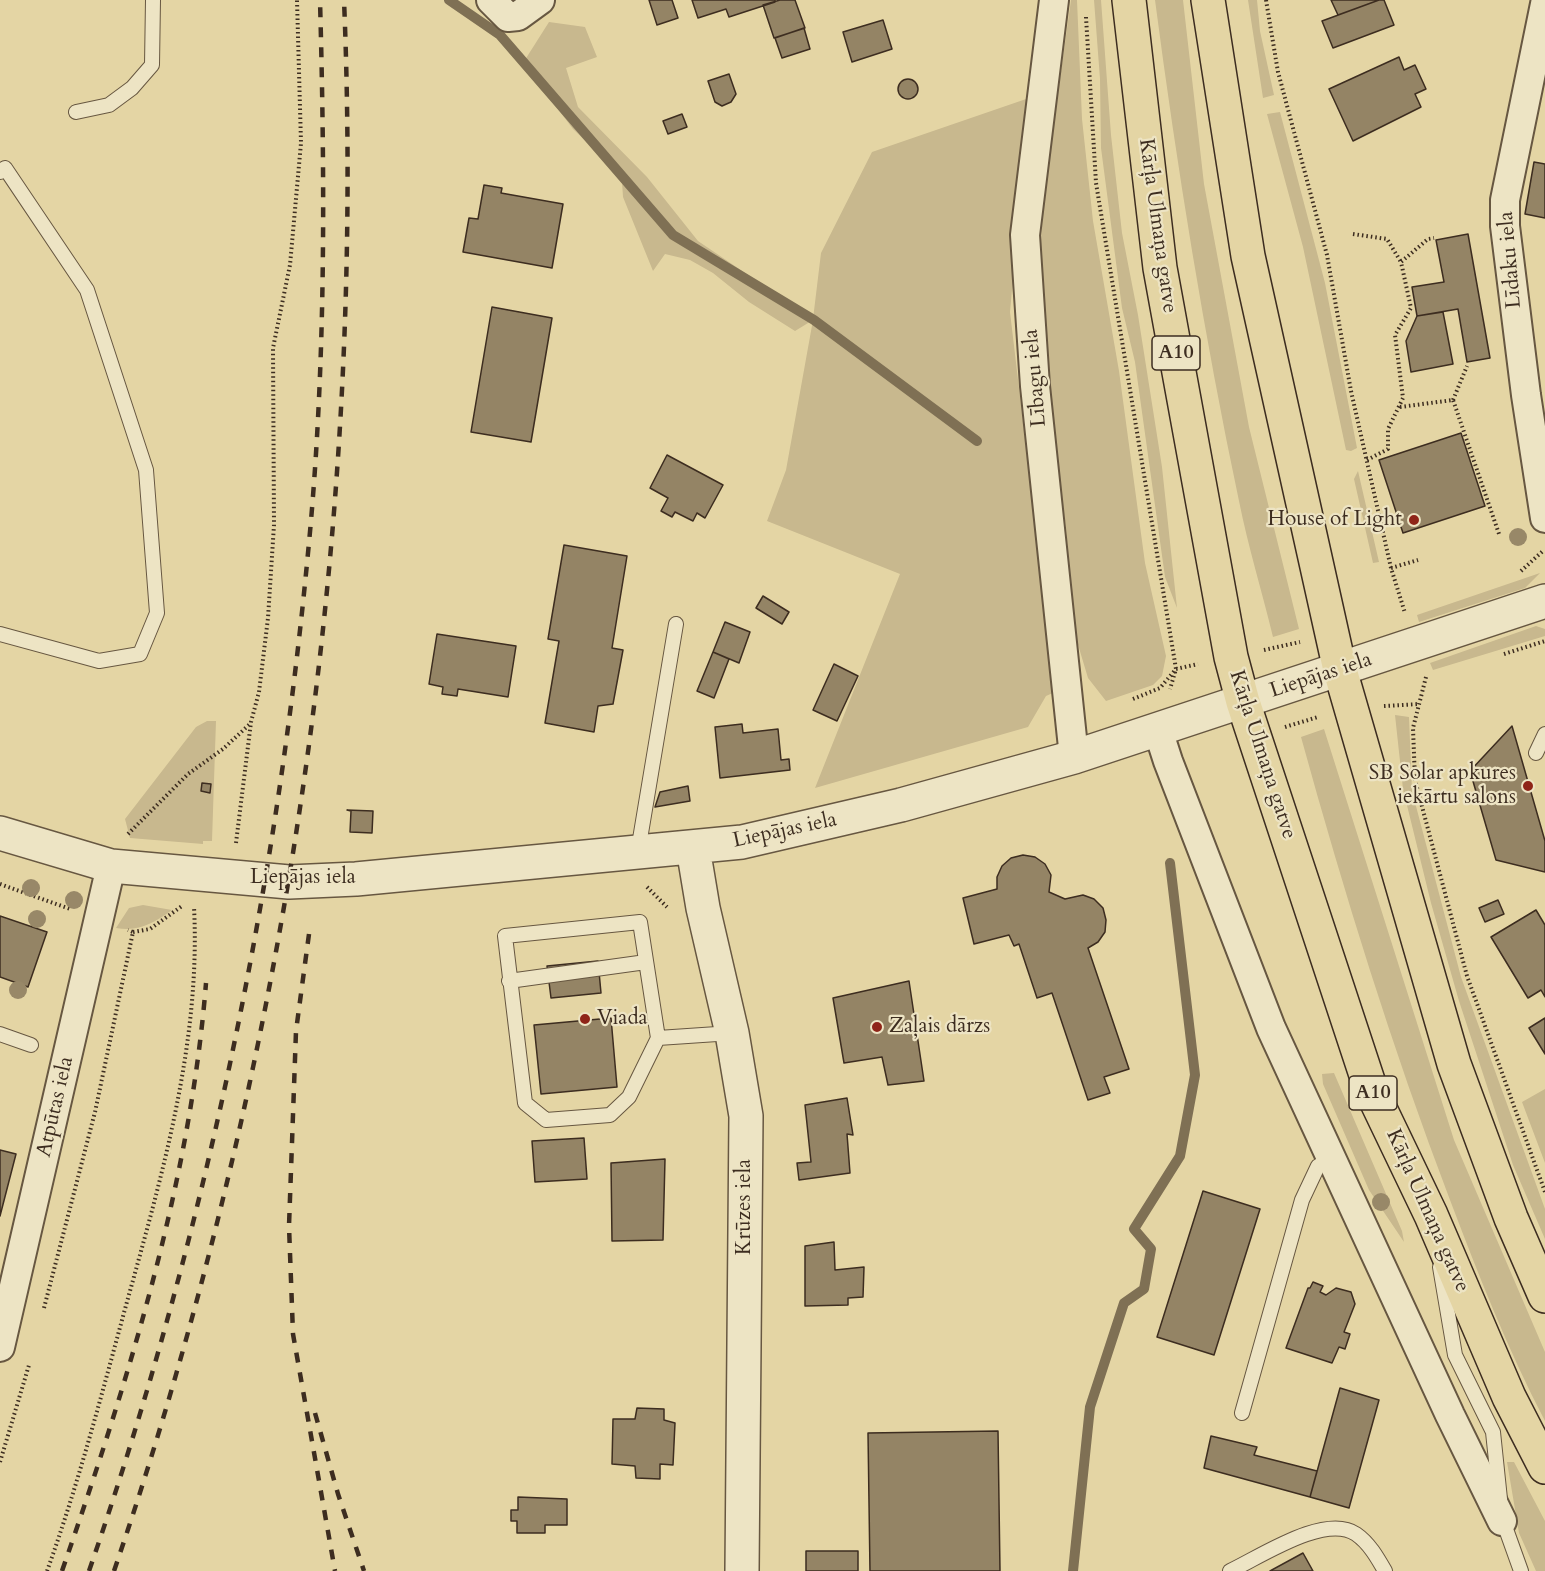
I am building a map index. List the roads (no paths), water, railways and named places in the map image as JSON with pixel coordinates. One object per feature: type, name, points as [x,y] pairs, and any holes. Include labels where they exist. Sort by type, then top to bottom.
[{"type":"highway","name":"Kārļa Ulmaņa gatve","points":[[1129,0],[1160,268],[1231,657],[1243,702],[1371,1090],[1431,1215],[1509,1397],[1545,1467]]},
{"type":"highway","points":[[1208,0],[1248,256],[1340,670],[1454,1064],[1511,1218],[1545,1296]]},
{"type":"street","points":[[491,0],[508,17],[518,16],[540,0]]},
{"type":"street","name":"Lībagu iela","points":[[1054,0],[1025,235],[1035,386],[1074,757]]},
{"type":"street","name":"Līdaku iela","points":[[1545,3],[1505,200],[1505,217],[1526,395],[1545,518]]},
{"type":"street","name":"Liepājas iela","points":[[0,833],[111,866],[232,878],[318,882],[742,842],[901,805],[1074,757],[1340,670],[1410,629],[1545,601]]},
{"type":"street","points":[[1158,730],[1271,1028],[1502,1521]]},
{"type":"street","name":"Krūzes iela","points":[[693,848],[703,908],[732,1033],[746,1116],[742,1571]]},
{"type":"street","name":"Atpūtas iela","points":[[0,1347],[6,1303],[111,866]]},
{"type":"lane","points":[[76,112],[109,105],[132,88],[152,65],[153,0]]},
{"type":"lane","points":[[0,172],[5,168],[87,290],[146,470],[157,613],[140,654],[99,661],[0,634]]},
{"type":"lane","points":[[638,851],[676,624]]},
{"type":"lane","points":[[1536,753],[1545,734]]},
{"type":"lane","points":[[640,922],[646,962],[658,1038],[629,1097],[610,1115],[546,1120],[525,1103],[505,936],[640,922]]},
{"type":"lane","points":[[509,981],[646,962]]},
{"type":"lane","points":[[658,1038],[732,1033]]},
{"type":"lane","points":[[0,1034],[31,1045]]},
{"type":"lane","points":[[1242,1413],[1302,1200],[1318,1166],[1332,1160]]},
{"type":"lane","points":[[1431,1215],[1455,1355],[1492,1432],[1502,1521],[1516,1568]]},
{"type":"lane","points":[[1230,1571],[1314,1530],[1336,1527],[1355,1533],[1372,1549],[1385,1571]]},
{"type":"waterway","points":[[449,0],[500,35],[673,235],[814,320],[977,441]]},
{"type":"waterway","points":[[1073,1571],[1090,1407],[1124,1303],[1144,1289],[1151,1249],[1134,1229],[1180,1156],[1195,1075],[1170,863]]},
{"type":"railway","points":[[89,1571],[130,1447],[167,1322],[200,1196],[229,1069],[276,812],[294,683],[308,553],[318,415],[323,277],[320,0]]},
{"type":"railway","points":[[114,1571],[174,1381],[226,1188],[268,993],[302,796],[326,598],[342,399],[347,199],[344,0]]},
{"type":"railway","points":[[309,934],[296,1031],[289,1226],[293,1334],[335,1571]]},
{"type":"railway","points":[[62,1571],[110,1427],[153,1281],[186,1133],[198,1058],[206,983]]},
{"type":"railway","points":[[315,1413],[338,1494],[364,1571]]},
{"type":"place","name":"House of Light","points":[[1414,520]]},
{"type":"place","name":"SB Solar apkures iekārtu salons","points":[[1528,786]]},
{"type":"place","name":"Viada","points":[[585,1019]]},
{"type":"place","name":"Zaļais dārzs","points":[[877,1027]]}]
